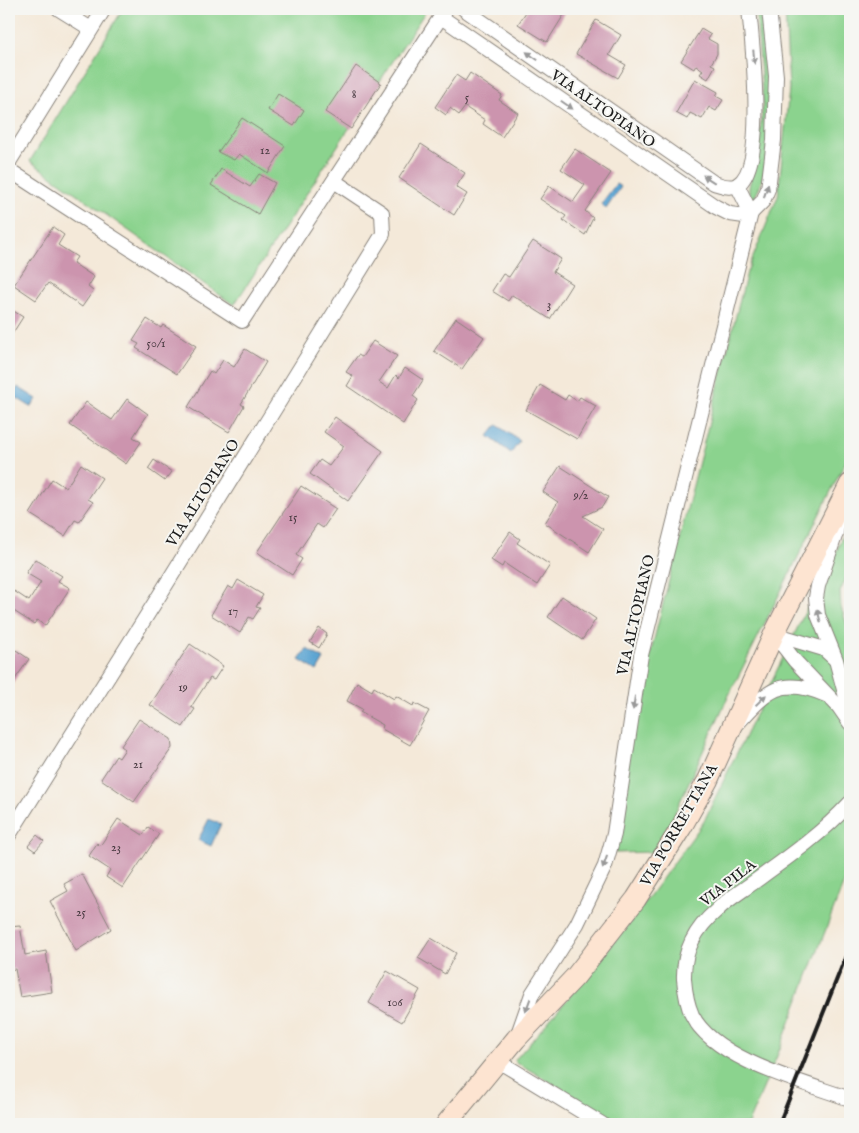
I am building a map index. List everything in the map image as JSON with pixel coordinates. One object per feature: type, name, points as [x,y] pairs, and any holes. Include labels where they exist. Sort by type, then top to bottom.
[{"type":"main road","name":"VIA PORRETTANA","points":[[446,1124],[516,1039],[575,977],[636,899],[681,828],[708,780],[774,634],[846,493]]},
{"type":"street","points":[[59,9],[91,29]]},
{"type":"street","points":[[9,162],[104,9]]},
{"type":"street","name":"VIA ALTOPIANO","points":[[464,9],[714,184],[724,186],[737,185]]},
{"type":"street","points":[[749,9],[756,75],[753,146],[747,173],[737,185],[751,213]]},
{"type":"street","name":"VIA ALTOPIANO","points":[[9,170],[242,321],[444,13],[716,207],[730,214],[744,216],[751,213],[762,201],[768,189],[774,140],[776,76],[769,9]]},
{"type":"street","name":"VIA ALTOPIANO","points":[[9,835],[383,234],[382,213],[334,181]]},
{"type":"street","name":"VIA ALTOPIANO","points":[[516,1039],[532,994],[577,924],[605,866],[616,824],[641,654],[751,213]]},
{"type":"street","points":[[846,493],[816,598],[818,615],[836,660],[850,712]]},
{"type":"street","points":[[774,634],[824,649],[836,660]]},
{"type":"street","points":[[774,634],[795,661],[839,707],[850,722]]},
{"type":"street","points":[[728,735],[768,693],[783,687],[805,687],[826,694]]},
{"type":"street","name":"VIA PILA","points":[[850,803],[820,834],[717,909],[697,929],[688,948],[684,966],[685,992],[692,1016],[702,1030],[718,1044],[746,1060],[850,1099]]},
{"type":"street","points":[[498,1061],[602,1124]]},
{"type":"green space","points":[[123,9],[427,9],[234,305],[30,161]]},
{"type":"green space","points":[[756,9],[765,9],[772,107],[768,157],[762,180],[753,201],[749,197],[749,187],[758,150],[763,103]]},
{"type":"green space","points":[[785,9],[850,9],[850,453],[726,701],[657,852],[615,853],[628,742],[747,272],[778,196],[789,89]]},
{"type":"green space","points":[[850,515],[850,569],[840,592],[841,607],[850,634],[850,867],[777,1056],[748,1124],[622,1124],[514,1061],[632,920],[703,823],[807,608],[824,585]]},
{"type":"water","points":[[616,184],[621,187],[606,209],[601,204]]},
{"type":"water","points":[[18,387],[37,399],[31,407],[12,395]]},
{"type":"water","points":[[497,425],[520,441],[511,453],[488,436]]},
{"type":"water","points":[[307,649],[324,659],[317,671],[299,660]]},
{"type":"water","points":[[209,819],[221,824],[211,846],[198,840]]},
{"type":"building","points":[[528,9],[558,9],[565,13],[547,42],[518,24]]},
{"type":"building","points":[[596,20],[621,35],[609,55],[626,65],[618,78],[576,54]]},
{"type":"building","points":[[701,29],[711,35],[708,39],[717,44],[717,54],[711,64],[715,66],[708,79],[700,74],[703,70],[696,65],[694,69],[681,61]]},
{"type":"building","points":[[356,66],[381,83],[351,129],[325,112]]},
{"type":"building","points":[[470,73],[502,95],[499,100],[518,113],[502,137],[483,124],[485,120],[465,107],[459,115],[450,108],[446,115],[435,107],[456,75],[465,81]]},
{"type":"building","points":[[695,79],[718,92],[716,96],[723,100],[716,111],[709,107],[702,119],[690,113],[687,119],[676,113]]},
{"type":"building","points":[[278,94],[304,110],[294,126],[268,110]]},
{"type":"building","points":[[242,118],[285,146],[268,173],[239,154],[234,160],[218,152]]},
{"type":"building","points":[[421,144],[465,173],[456,187],[467,194],[454,215],[399,178]]},
{"type":"building","points":[[575,149],[611,173],[585,211],[593,218],[585,235],[563,220],[566,216],[540,199],[549,186],[573,202],[585,185],[561,169]]},
{"type":"building","points":[[221,169],[250,187],[259,174],[275,183],[258,214],[211,185]]},
{"type":"building","points":[[53,227],[64,235],[58,245],[77,257],[73,263],[94,277],[88,287],[93,291],[82,307],[48,283],[36,300],[14,285]]},
{"type":"building","points":[[533,241],[561,259],[553,272],[572,284],[550,319],[512,295],[508,301],[492,291],[503,274],[509,277]]},
{"type":"building","points":[[9,308],[23,317],[9,339]]},
{"type":"building","points":[[456,318],[484,337],[462,369],[434,351]]},
{"type":"building","points":[[147,319],[161,328],[163,325],[196,346],[177,374],[136,348],[139,344],[133,341]]},
{"type":"building","points":[[373,341],[397,356],[379,382],[388,388],[396,375],[399,378],[405,368],[423,380],[413,396],[418,400],[403,424],[347,386],[353,376],[346,372],[358,355],[362,357]]},
{"type":"building","points":[[245,349],[266,362],[241,404],[244,406],[229,432],[188,407],[210,371],[214,374],[223,360],[234,367]]},
{"type":"building","points":[[540,385],[565,400],[568,395],[577,401],[580,397],[596,406],[577,439],[526,410]]},
{"type":"building","points":[[127,399],[148,414],[133,437],[141,442],[126,464],[70,425],[86,402],[112,420]]},
{"type":"building","points":[[335,417],[383,451],[348,501],[310,474],[320,460],[329,466],[344,446],[324,432]]},
{"type":"building","points":[[154,460],[172,472],[165,481],[148,469]]},
{"type":"building","points":[[81,464],[102,478],[88,499],[93,502],[79,522],[75,520],[65,536],[30,514],[52,479],[66,488]]},
{"type":"building","points":[[560,466],[608,497],[602,507],[583,516],[603,529],[589,552],[545,523],[558,502],[543,492]]},
{"type":"building","points":[[301,486],[336,509],[323,528],[317,524],[296,555],[302,559],[292,575],[257,552]]},
{"type":"building","points":[[510,532],[520,539],[517,543],[550,565],[537,585],[504,563],[502,567],[491,560]]},
{"type":"building","points":[[35,559],[62,576],[58,581],[70,588],[45,626],[37,620],[34,624],[9,608],[9,599],[14,591],[29,601],[41,582],[26,573]]},
{"type":"building","points":[[238,580],[263,595],[256,607],[260,608],[253,619],[249,617],[240,633],[211,615],[228,586],[233,589]]},
{"type":"building","points":[[562,596],[596,619],[582,640],[548,617]]},
{"type":"building","points":[[319,628],[327,634],[319,648],[310,642]]},
{"type":"building","points":[[190,644],[223,666],[214,680],[210,678],[191,707],[195,709],[183,727],[150,705]]},
{"type":"building","points":[[9,649],[14,653],[16,650],[29,659],[9,688]]},
{"type":"building","points":[[357,682],[372,691],[374,687],[394,699],[396,696],[413,706],[414,703],[429,711],[410,745],[382,729],[383,725],[360,712],[362,709],[347,701]]},
{"type":"building","points":[[139,719],[171,739],[172,748],[134,802],[101,779],[116,756],[119,758],[125,749],[121,746]]},
{"type":"building","points":[[118,819],[143,835],[148,827],[159,834],[123,888],[106,877],[110,870],[89,856],[97,843],[100,846]]},
{"type":"building","points":[[37,835],[44,841],[35,851],[28,846]]},
{"type":"building","points":[[82,874],[111,929],[76,951],[50,901],[68,891],[64,884]]},
{"type":"building","points":[[20,926],[25,955],[46,951],[52,992],[20,997],[15,969],[9,970],[9,927]]},
{"type":"building","points":[[431,938],[456,953],[445,974],[418,958]]},
{"type":"building","points":[[387,971],[420,990],[402,1022],[369,1003]]},
{"type":"railway","points":[[779,1124],[850,946]]}]
